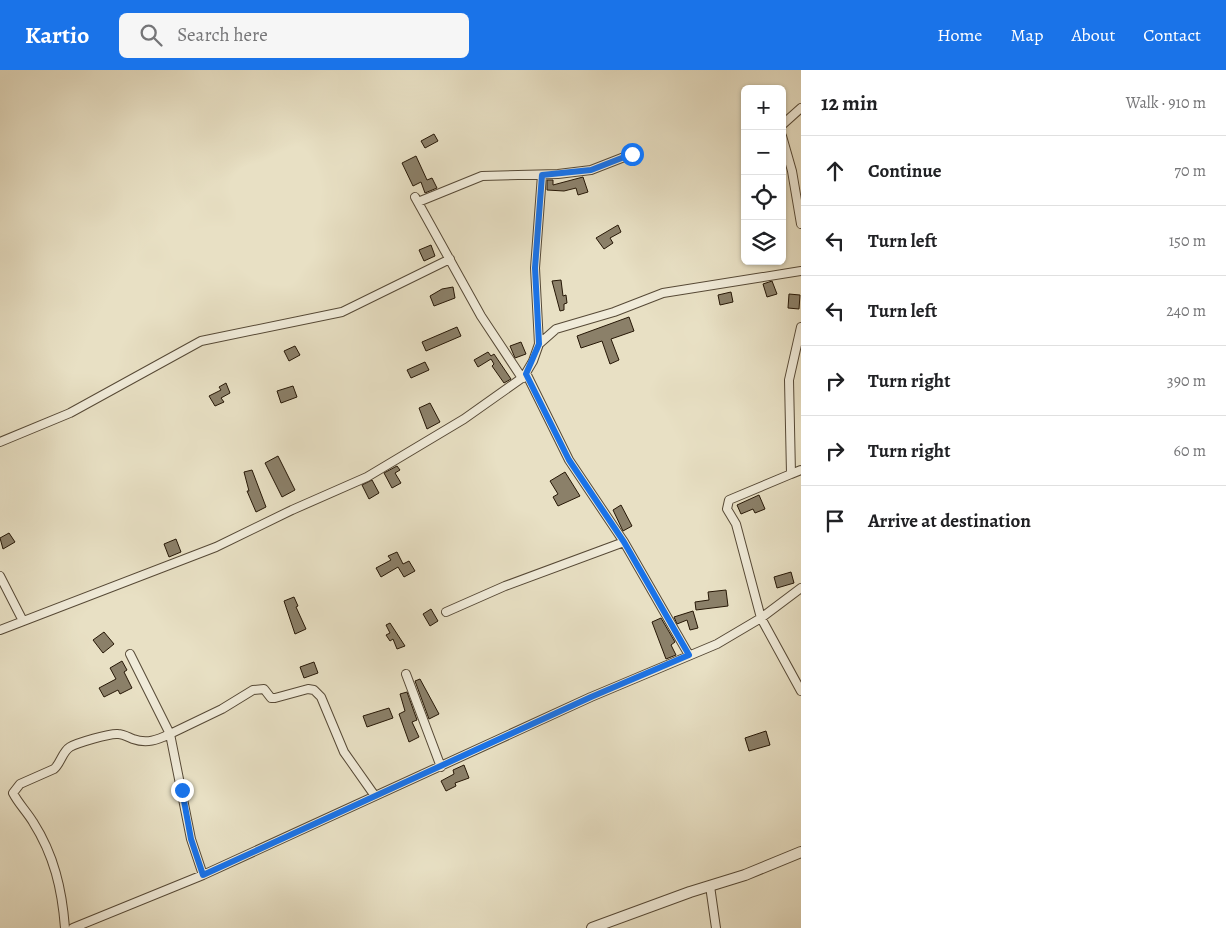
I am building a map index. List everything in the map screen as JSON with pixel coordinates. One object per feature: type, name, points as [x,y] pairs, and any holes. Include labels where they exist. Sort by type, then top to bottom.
[{"type":"street","points":[[786,121],[801,108]]},
{"type":"street","points":[[786,150],[792,171],[801,224]]},
{"type":"street","points":[[632,154],[591,170],[542,175],[482,176],[416,199],[504,353],[524,376],[569,460],[624,542],[689,655]]},
{"type":"street","points":[[539,344],[535,268],[542,175]]},
{"type":"street","points":[[0,442],[70,413],[201,341],[342,312],[450,259]]},
{"type":"street","points":[[0,630],[216,547],[292,510],[367,477],[464,419],[524,376],[539,344],[556,329],[614,312],[663,293],[801,271]]},
{"type":"street","points":[[790,474],[789,380],[801,327]]},
{"type":"street","points":[[801,470],[729,500],[727,509],[736,524],[761,618],[801,691]]},
{"type":"street","points":[[446,612],[505,586],[624,542]]},
{"type":"street","points":[[0,576],[23,621]]},
{"type":"street","points":[[74,928],[203,875],[591,697],[717,644],[761,618],[801,588]]},
{"type":"street","points":[[130,654],[170,734],[191,839],[203,875]]},
{"type":"street","points":[[406,674],[441,767]]},
{"type":"street","points":[[65,928],[63,896],[49,851],[33,821],[15,798],[14,790],[20,784],[54,769],[59,765],[68,748],[75,745],[107,734],[121,734],[140,742],[155,742],[222,710],[253,690],[264,689],[271,698],[275,698],[308,689],[314,690],[321,697],[344,752],[375,796]]},
{"type":"street","points":[[592,928],[745,874],[801,852]]},
{"type":"street","points":[[710,886],[716,928]]},
{"type":"building","points":[[434,134],[438,141],[425,148],[421,141]]},
{"type":"building","points":[[416,156],[427,180],[432,178],[437,188],[425,193],[421,182],[413,186],[402,163]]},
{"type":"building","points":[[583,177],[588,192],[578,195],[576,188],[564,191],[547,190],[547,180],[553,180],[553,185]]},
{"type":"building","points":[[618,225],[621,232],[610,238],[613,243],[604,249],[596,238]]},
{"type":"building","points":[[431,245],[435,256],[424,261],[419,250]]},
{"type":"building","points":[[561,280],[563,296],[566,295],[567,303],[564,304],[564,310],[560,311],[552,281]]},
{"type":"building","points":[[772,281],[777,294],[767,297],[763,284]]},
{"type":"building","points":[[453,287],[455,298],[434,306],[430,296],[442,289]]},
{"type":"building","points":[[731,292],[733,302],[720,305],[718,295]]},
{"type":"building","points":[[789,294],[800,295],[799,309],[788,308]]},
{"type":"building","points":[[629,317],[634,331],[611,339],[619,360],[610,364],[602,341],[581,348],[577,336]]},
{"type":"building","points":[[457,327],[461,336],[426,351],[422,342]]},
{"type":"building","points":[[521,342],[526,354],[515,358],[510,346]]},
{"type":"building","points":[[295,346],[300,355],[289,361],[284,351]]},
{"type":"building","points":[[488,352],[491,356],[494,354],[511,379],[504,383],[492,366],[494,364],[491,359],[478,367],[474,360]]},
{"type":"building","points":[[425,362],[429,370],[411,378],[407,370]]},
{"type":"building","points":[[226,383],[230,393],[221,398],[224,402],[215,406],[209,396],[221,390],[219,387]]},
{"type":"building","points":[[293,386],[297,397],[281,403],[277,391]]},
{"type":"building","points":[[430,403],[440,422],[427,429],[419,408]]},
{"type":"building","points":[[278,456],[295,490],[282,497],[265,463]]},
{"type":"building","points":[[397,466],[400,470],[395,473],[401,483],[392,488],[384,473]]},
{"type":"building","points":[[252,470],[266,507],[256,512],[247,491],[249,491],[244,472]]},
{"type":"building","points":[[565,472],[580,496],[558,506],[553,497],[558,494],[550,481]]},
{"type":"building","points":[[372,480],[379,493],[369,499],[362,485]]},
{"type":"building","points":[[759,495],[765,509],[755,513],[753,509],[741,514],[737,505]]},
{"type":"building","points":[[621,505],[632,526],[623,531],[613,510]]},
{"type":"building","points":[[9,533],[15,542],[3,549],[0,538]]},
{"type":"building","points":[[176,539],[181,552],[169,557],[164,544]]},
{"type":"building","points":[[397,552],[403,564],[409,561],[415,571],[404,577],[398,567],[381,577],[376,568],[391,560],[388,556]]},
{"type":"building","points":[[791,572],[794,583],[777,588],[774,577]]},
{"type":"building","points":[[726,590],[728,606],[696,610],[695,602],[709,600],[708,592]]},
{"type":"building","points":[[294,597],[298,606],[296,607],[306,629],[295,634],[284,601]]},
{"type":"building","points":[[431,609],[438,621],[430,626],[423,614]]},
{"type":"building","points":[[693,611],[698,628],[690,630],[687,620],[677,624],[674,617]]},
{"type":"building","points":[[661,618],[675,642],[671,645],[676,655],[666,659],[652,622]]},
{"type":"building","points":[[390,623],[405,646],[397,649],[393,639],[390,641],[386,635],[390,633],[386,625]]},
{"type":"building","points":[[104,632],[114,644],[103,653],[93,640]]},
{"type":"building","points":[[122,661],[127,670],[124,672],[132,688],[120,694],[118,690],[104,697],[99,688],[116,679],[110,668]]},
{"type":"building","points":[[314,662],[318,673],[304,678],[300,667]]},
{"type":"building","points":[[420,679],[439,714],[429,719],[415,681]]},
{"type":"building","points":[[407,692],[417,720],[412,722],[419,737],[409,742],[399,714],[405,711],[400,694]]},
{"type":"building","points":[[389,708],[393,718],[367,727],[363,716]]},
{"type":"building","points":[[766,731],[770,745],[749,751],[745,738]]},
{"type":"building","points":[[464,765],[469,778],[455,783],[456,786],[446,791],[441,781],[454,774],[453,770]]},
{"type":"route","points":[[182,790],[191,839],[203,875],[591,697],[689,655],[624,542],[569,460],[526,374],[539,344],[535,268],[542,175],[591,170],[632,154]]}]
